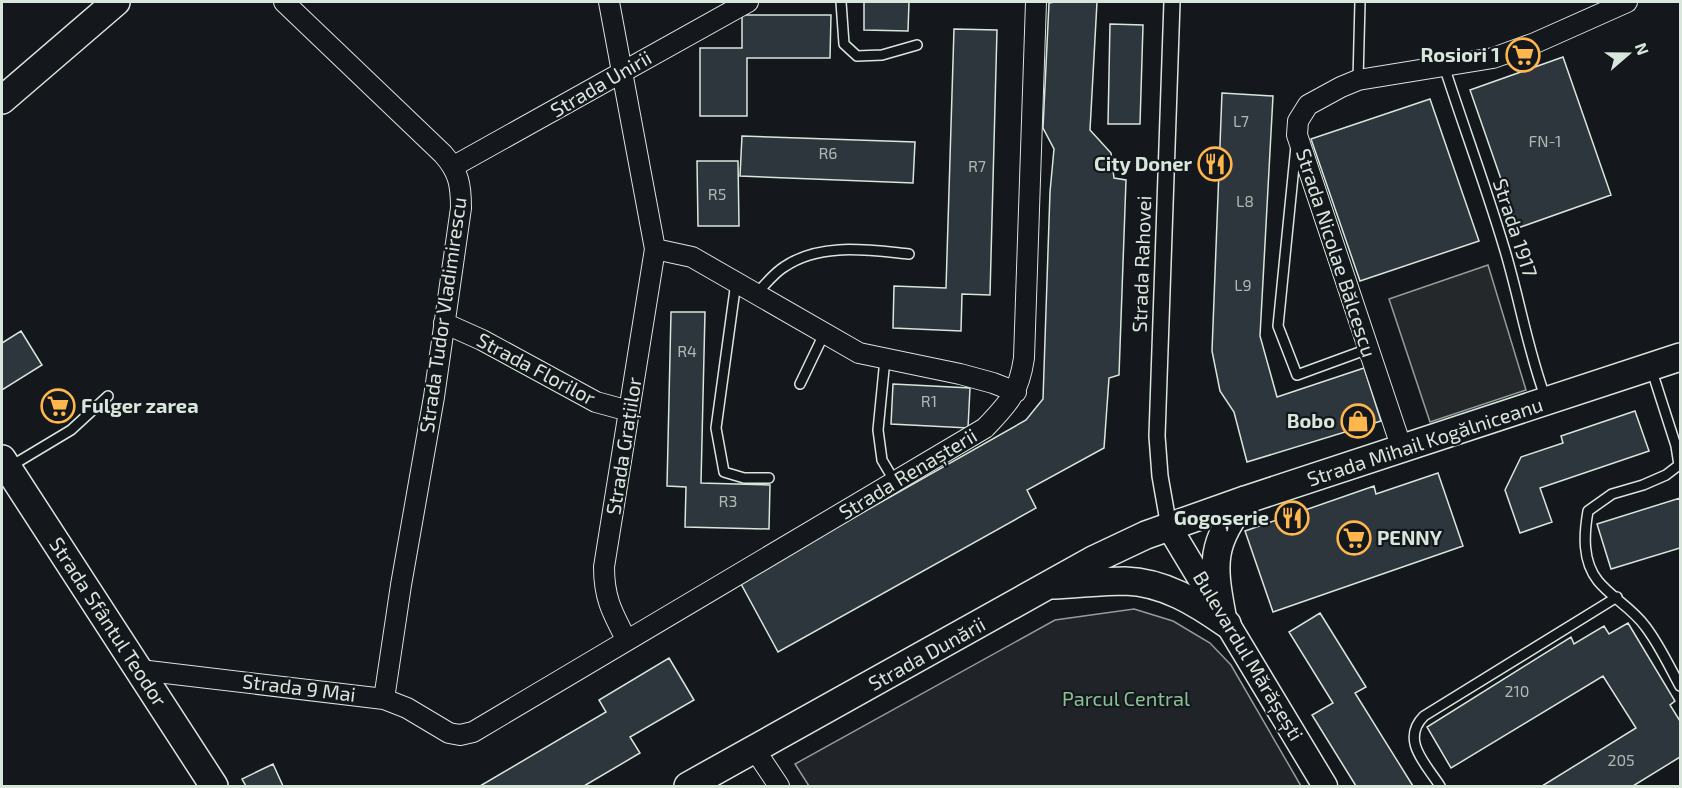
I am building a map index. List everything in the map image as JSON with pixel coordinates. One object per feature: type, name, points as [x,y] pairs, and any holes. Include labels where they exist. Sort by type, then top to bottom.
[{"type":"main road","points":[[2,100],[116,2]]},
{"type":"main road","name":"Strada Mihail Kogălniceanu","points":[[1169,527],[1680,357]]},
{"type":"main road","name":"Strada Sfântul Teodor","points":[[5,463],[214,786]]},
{"type":"main road","points":[[1225,620],[1215,572],[1216,553],[1226,526],[1245,500]]},
{"type":"main road","name":"Strada Dunării","points":[[688,786],[1110,551],[1169,527]]},
{"type":"main road","points":[[1047,586],[1127,581],[1157,586],[1200,605],[1225,620]]},
{"type":"street","points":[[284,2],[454,166]]},
{"type":"street","name":"Strada Grațiilor","points":[[609,2],[655,249],[604,567],[604,589],[611,610],[626,639]]},
{"type":"street","name":"Strada Unirii","points":[[454,166],[748,2]]},
{"type":"street","name":"Strada Renașterii","points":[[449,733],[460,735],[473,732],[626,639],[896,482],[985,428],[1016,392],[1024,358],[1036,2]]},
{"type":"street","name":"Strada Rahovei","points":[[1169,527],[1160,476],[1157,436],[1172,2]]},
{"type":"street","name":"Strada Nicolae Bălcescu","points":[[1402,449],[1297,135],[1298,121],[1308,105],[1318,98],[1358,80],[1457,65],[1493,57],[1535,43],[1627,2]]},
{"type":"street","name":"Strada Tudor Vladimirescu","points":[[384,699],[401,585],[434,397],[461,208],[461,188],[454,166]]},
{"type":"street","points":[[655,249],[692,257],[859,353],[960,374],[1016,392]]},
{"type":"street","name":"Strada Florilor","points":[[444,323],[482,340],[596,402],[629,411]]},
{"type":"street","name":"Bulevardul Mărășești","points":[[1169,527],[1325,786]]},
{"type":"street","name":"Strada 9 Mai","points":[[140,670],[384,699],[407,708],[449,733]]},
{"type":"street","points":[[755,750],[779,786]]},
{"type":"lane","points":[[841,2],[844,44],[857,56],[882,55],[917,45]]},
{"type":"lane","points":[[1358,80],[1360,2]]},
{"type":"lane","name":"Strada 1917","points":[[1444,66],[1503,244],[1525,321],[1538,378],[1547,402]]},
{"type":"lane","points":[[1297,135],[1278,326],[1298,375],[1368,349]]},
{"type":"lane","points":[[757,293],[783,267],[829,250],[868,250],[909,254]]},
{"type":"lane","points":[[736,281],[716,428],[724,472],[744,478],[769,478]]},
{"type":"lane","points":[[800,384],[824,334]]},
{"type":"lane","points":[[885,359],[878,430],[882,460],[896,482]]},
{"type":"lane","points":[[1650,367],[1676,446],[1678,465],[1666,475],[1612,494],[1588,511],[1583,536],[1588,561],[1598,581],[1632,610],[1646,626],[1680,686]]},
{"type":"lane","points":[[5,463],[71,430],[108,396]]},
{"type":"lane","points":[[1440,786],[1417,752],[1413,735],[1416,724],[1424,716],[1617,597]]},
{"type":"green space","name":"Parcul Central","points":[[1134,609],[1173,621],[1210,643],[1231,665],[1301,786],[809,786],[795,764],[1055,620]]},
{"type":"shaded area","points":[[1488,265],[1526,390],[1430,422],[1389,299]]},
{"type":"building","points":[[864,2],[909,2],[908,31],[864,30]]},
{"type":"building","points":[[1097,2],[1090,130],[1111,153],[1114,178],[1126,180],[1119,375],[1109,378],[1104,448],[1027,490],[1036,508],[778,652],[740,582],[1026,420],[1043,399],[1050,192],[1054,149],[1043,128],[1049,3]]},
{"type":"building","points":[[742,15],[831,15],[830,58],[747,58],[747,116],[700,116],[700,48],[742,48]]},
{"type":"building","points":[[1110,24],[1143,25],[1140,124],[1108,124]]},
{"type":"building","points":[[954,29],[997,30],[990,295],[962,294],[961,331],[893,328],[894,286],[946,288]]},
{"type":"building","points":[[1563,57],[1611,195],[1518,228],[1470,90]]},
{"type":"building","points":[[1222,93],[1273,96],[1260,336],[1277,397],[1364,368],[1381,421],[1247,462],[1234,412],[1220,391],[1212,351]]},
{"type":"building","points":[[1430,99],[1479,241],[1360,281],[1311,139]]},
{"type":"building","points":[[742,136],[915,142],[913,183],[740,176]]},
{"type":"building","points":[[697,161],[738,161],[739,226],[698,226]]},
{"type":"building","points":[[671,312],[705,312],[701,483],[770,485],[769,529],[685,527],[686,487],[667,486]]},
{"type":"building","points":[[21,331],[42,365],[2,390],[2,343]]},
{"type":"building","points":[[893,384],[970,388],[968,428],[891,424]]},
{"type":"building","points":[[1635,411],[1649,451],[1540,488],[1552,522],[1520,533],[1505,490],[1521,457],[1563,443],[1561,436]]},
{"type":"building","name":"PENNY","points":[[1438,473],[1463,546],[1273,612],[1245,531],[1374,486],[1376,494]]},
{"type":"building","points":[[1680,498],[1680,548],[1611,569],[1597,524]]},
{"type":"building","points":[[1320,613],[1366,687],[1355,693],[1413,786],[1356,786],[1312,715],[1333,703],[1289,632]]},
{"type":"building","points":[[1628,623],[1675,701],[1670,705],[1680,721],[1680,757],[1633,786],[1542,786],[1636,728],[1603,676],[1451,768],[1427,727],[1571,637],[1574,644],[1604,626],[1609,634]]},
{"type":"building","points":[[669,658],[694,700],[630,737],[640,753],[584,786],[480,786],[606,712],[599,700]]},
{"type":"building","points":[[273,764],[283,786],[246,786],[242,779]]},
{"type":"place","name":"Rosiori 1","points":[[1523,55]]},
{"type":"place","name":"City Doner","points":[[1215,164]]},
{"type":"place","name":"Fulger zarea","points":[[58,406]]},
{"type":"place","name":"Bobo","points":[[1358,421]]},
{"type":"place","name":"Gogoșerie","points":[[1292,518]]},
{"type":"place","name":"PENNY","points":[[1354,538]]}]
